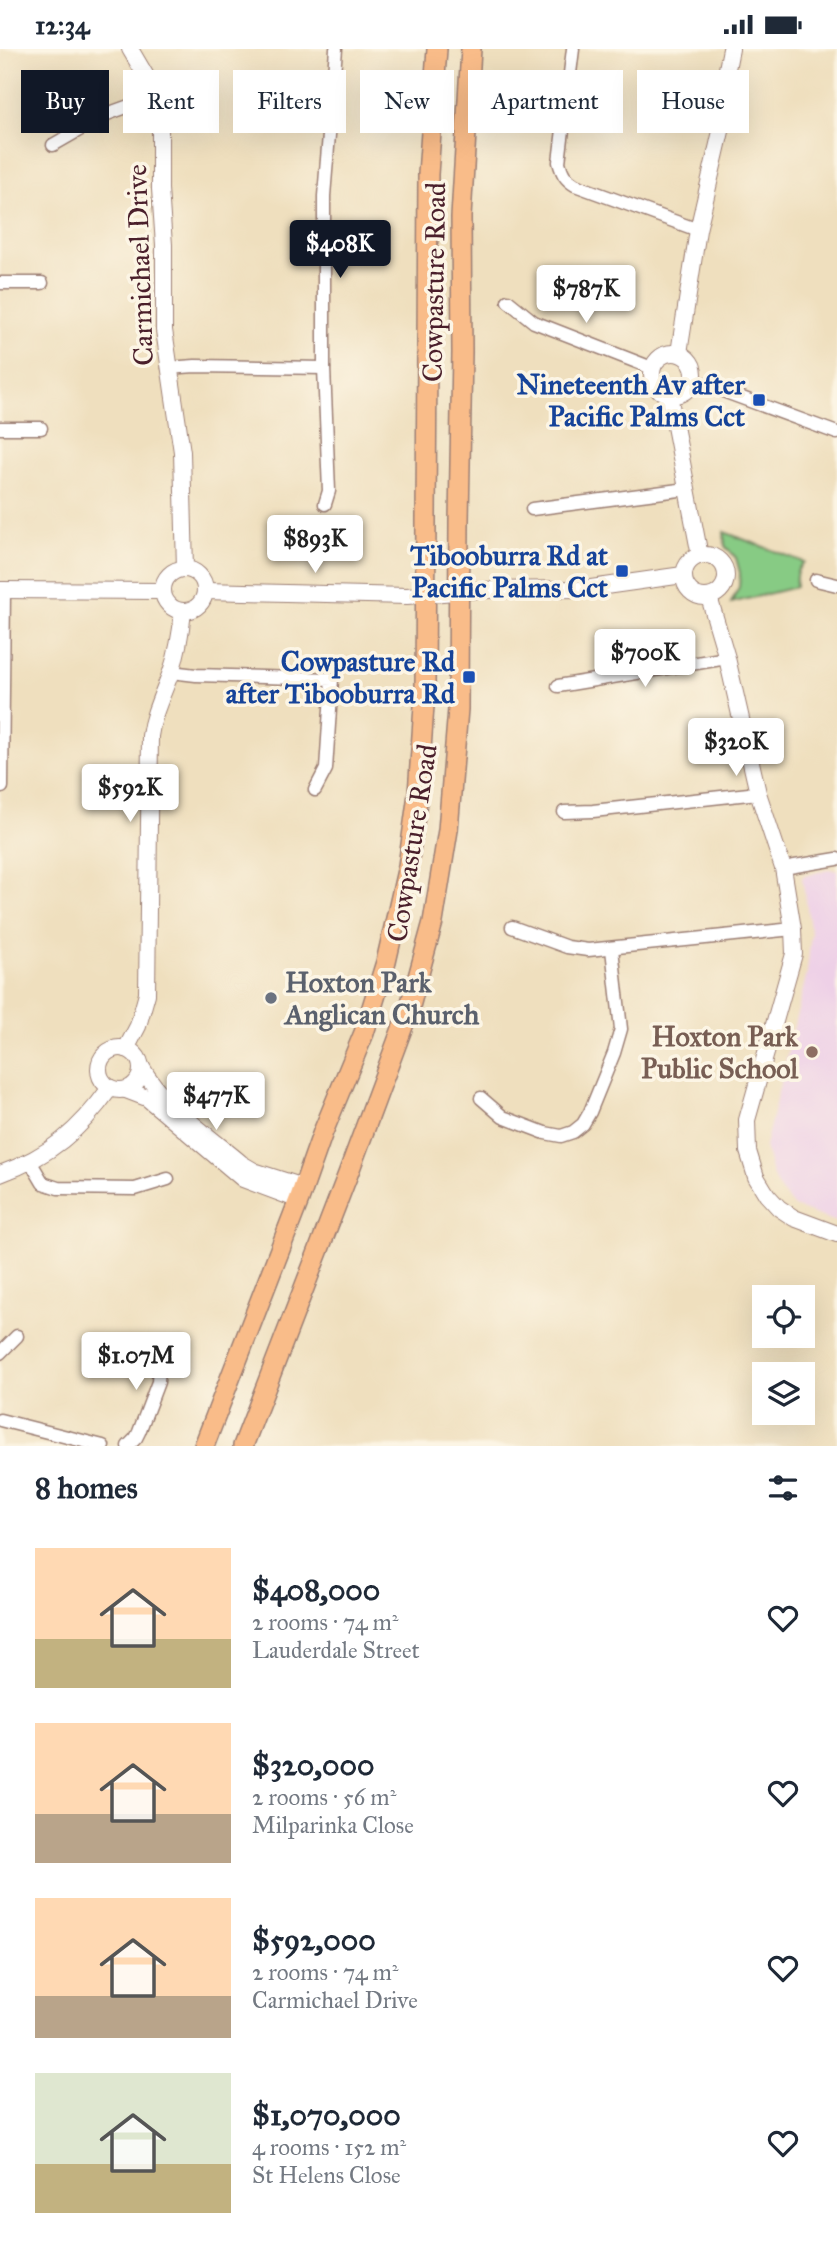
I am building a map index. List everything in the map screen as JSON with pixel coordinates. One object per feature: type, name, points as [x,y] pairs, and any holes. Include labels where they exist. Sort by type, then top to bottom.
[{"type":"main road","name":"Cowpasture Road","points":[[204,1446],[323,1132],[364,1033],[386,962],[408,866],[424,722],[428,174],[438,49]]},
{"type":"main road","name":"Cowpasture Road","points":[[243,1446],[409,1010],[433,922],[448,830],[458,709],[461,217],[471,49]]},
{"type":"street","name":"Carmichael Drive","points":[[130,49],[143,70]]},
{"type":"street","points":[[325,504],[329,491],[324,368],[324,196],[336,49]]},
{"type":"street","points":[[573,49],[559,162],[562,173],[575,185],[698,230]]},
{"type":"street","points":[[679,353],[698,230],[725,114],[726,73],[731,49]]},
{"type":"street","points":[[53,145],[107,114],[123,108]]},
{"type":"street","name":"Carmichael Drive","points":[[161,133],[164,330],[184,469],[185,569]]},
{"type":"street","points":[[0,283],[42,283]]},
{"type":"street","points":[[508,301],[534,323],[652,368]]},
{"type":"street","points":[[679,353],[691,363],[693,380],[680,394],[663,393],[654,384],[652,368],[662,355],[679,353]]},
{"type":"street","points":[[169,368],[324,368]]},
{"type":"street","points":[[693,380],[837,433]]},
{"type":"street","points":[[669,394],[700,556]]},
{"type":"street","points":[[0,428],[41,429]]},
{"type":"street","points":[[532,509],[687,489]]},
{"type":"street","points":[[700,556],[716,558],[725,572],[723,588],[704,598],[693,594],[686,586],[683,575],[690,561],[700,556]]},
{"type":"street","points":[[179,569],[200,576],[205,591],[198,605],[183,611],[169,605],[162,591],[169,575],[179,569]]},
{"type":"street","points":[[205,591],[401,596],[574,590],[683,575]]},
{"type":"street","points":[[816,580],[837,585]]},
{"type":"street","points":[[2,787],[2,590],[162,591]]},
{"type":"street","points":[[709,597],[727,658],[758,793],[783,868],[793,929],[794,954],[747,1120],[748,1151],[756,1177],[779,1208],[794,1218],[837,1234]]},
{"type":"street","points":[[126,1049],[138,1027],[147,994],[150,736],[156,706],[171,672],[181,633],[183,611]]},
{"type":"street","points":[[558,686],[727,658]]},
{"type":"street","points":[[171,672],[332,679],[326,769],[315,790]]},
{"type":"street","points":[[564,812],[758,793]]},
{"type":"street","points":[[783,868],[837,859]]},
{"type":"street","points":[[512,927],[575,949],[612,949],[793,929]]},
{"type":"street","points":[[481,1098],[503,1117],[545,1133],[561,1136],[573,1132],[583,1124],[614,1053],[621,1029],[612,949]]},
{"type":"street","points":[[113,1049],[126,1049],[136,1055],[152,1084],[165,1098],[242,1164],[301,1193],[243,1179],[147,1098],[118,1089],[101,1080],[99,1068],[103,1056],[113,1049]]},
{"type":"street","points":[[0,1174],[30,1161],[69,1136],[118,1089],[136,1083],[141,1066]]},
{"type":"street","points":[[30,1161],[43,1183],[58,1188],[135,1189],[168,1179]]},
{"type":"street","points":[[0,1353],[17,1336]]},
{"type":"street","points":[[128,1446],[136,1438],[158,1382],[160,1349]]},
{"type":"street","points":[[0,1420],[103,1446]]},
{"type":"shaded area","name":"Hoxton Park Public School","points":[[829,869],[837,871],[837,1222],[794,1207],[780,1190],[772,1174],[765,1146],[807,973],[811,933],[802,877]]},
{"type":"green space","points":[[724,532],[804,562],[797,573],[796,587],[731,603],[739,587],[740,573],[736,558],[725,546]]},
{"type":"place","name":"Nineteenth Av after Pacific Palms Cct","points":[[759,400]]},
{"type":"place","name":"Tibooburra Rd at Pacific Palms Cct","points":[[622,571]]},
{"type":"place","name":"Cowpasture Rd after Tibooburra Rd","points":[[469,677]]},
{"type":"place","name":"Hoxton Park Anglican Church","points":[[271,998]]},
{"type":"place","name":"Hoxton Park Public School","points":[[812,1052]]}]
